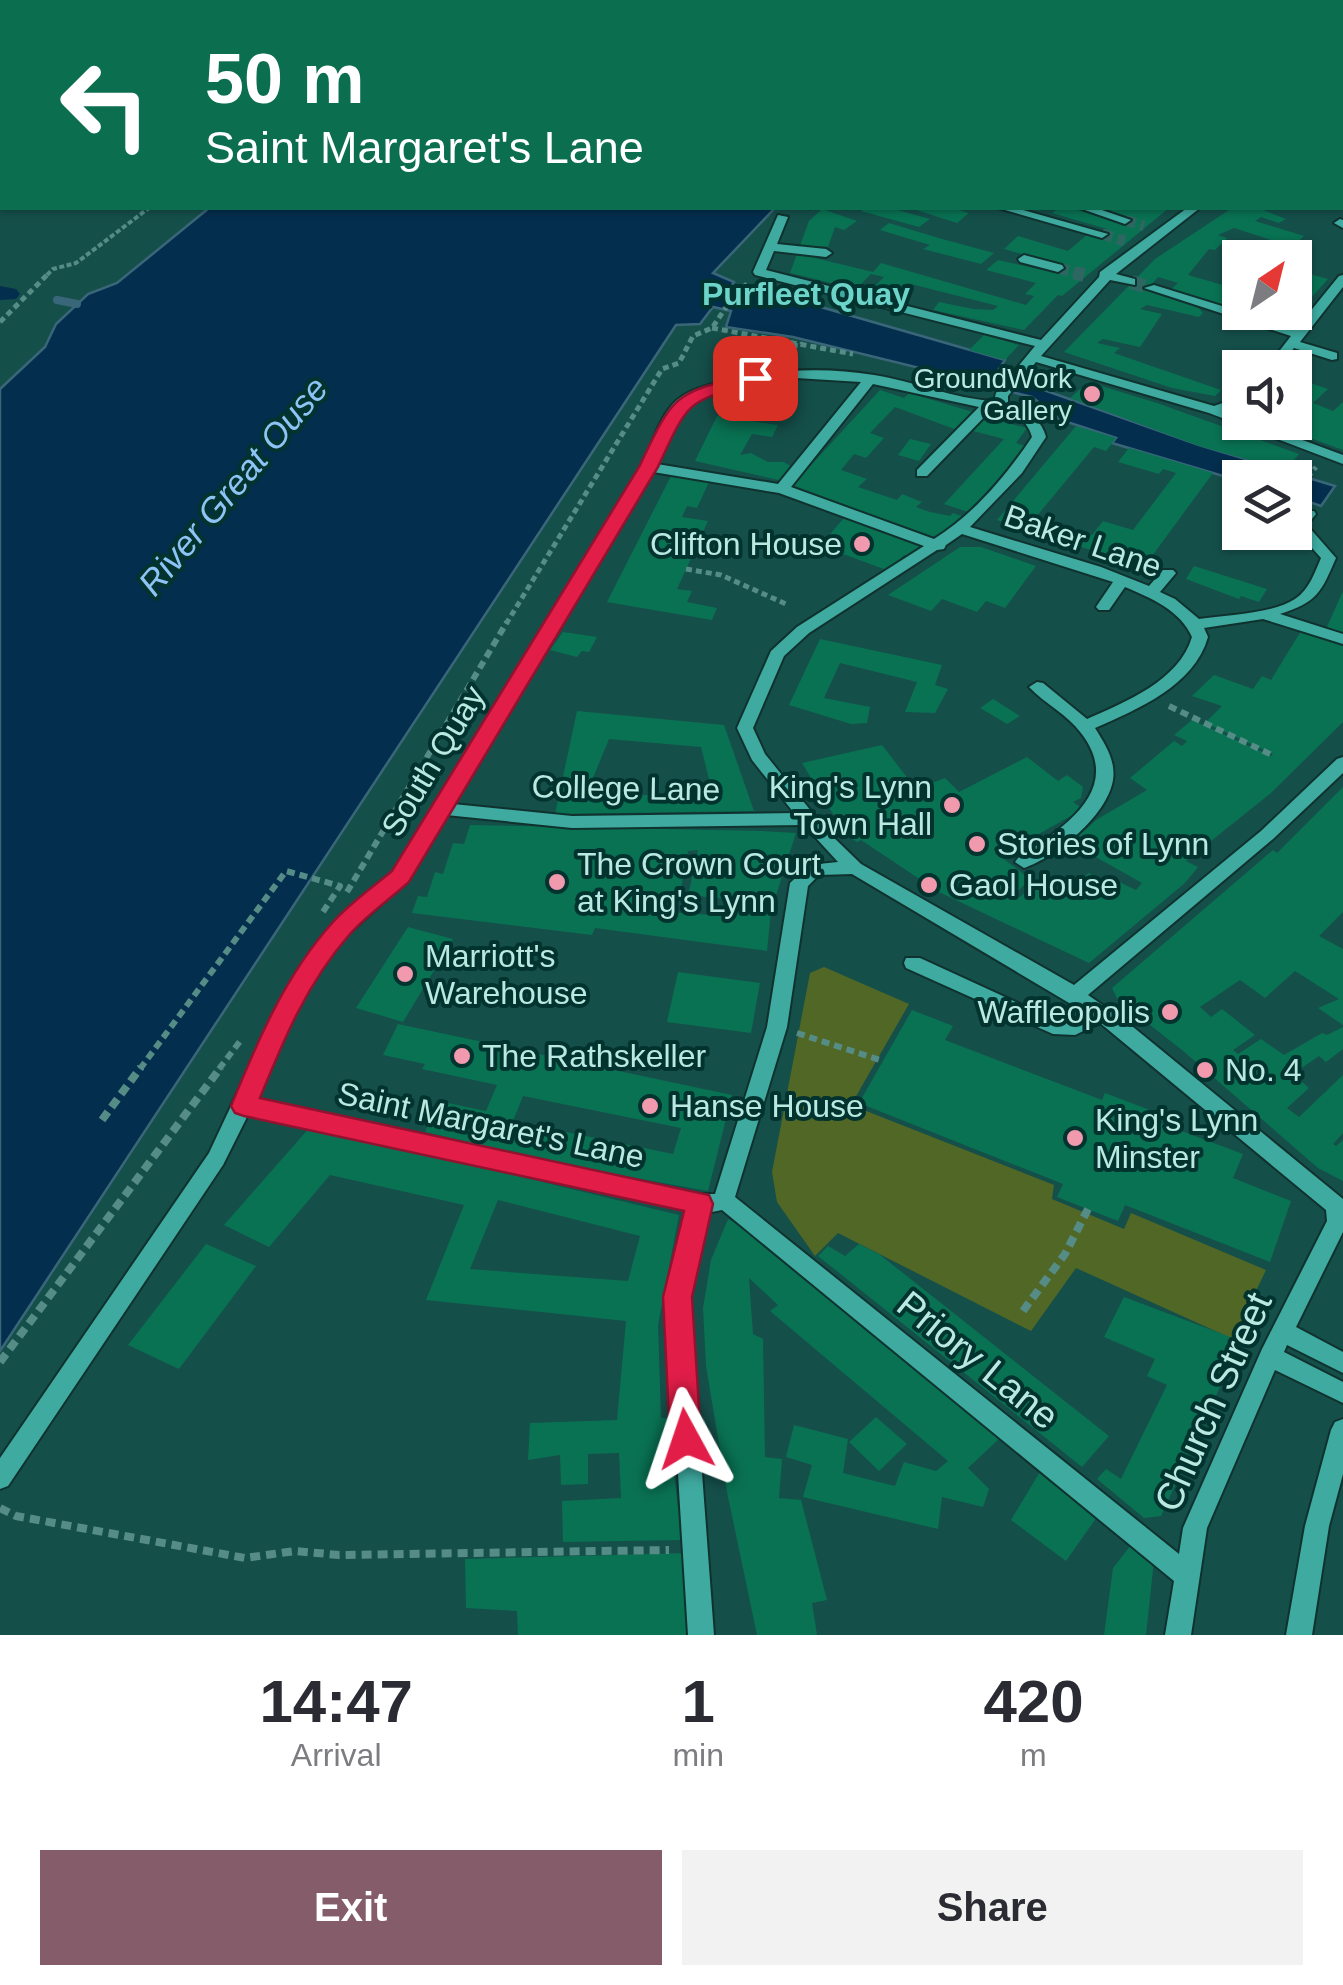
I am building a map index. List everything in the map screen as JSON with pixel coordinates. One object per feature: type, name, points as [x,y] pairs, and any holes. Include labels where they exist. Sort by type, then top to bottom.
[{"type":"street","points":[[1012,210],[1102,234]]},
{"type":"street","points":[[1092,210],[1125,220]]},
{"type":"street","points":[[922,473],[997,402],[1041,344],[1132,243],[1159,231],[1186,210]]},
{"type":"street","points":[[782,217],[759,272],[1041,344]]},
{"type":"street","points":[[1144,226],[1159,231]]},
{"type":"street","points":[[768,248],[826,253]]},
{"type":"street","points":[[1024,259],[1058,268]]},
{"type":"street","points":[[1084,274],[1131,282]]},
{"type":"street","points":[[1288,350],[1343,279]]},
{"type":"street","points":[[1150,288],[1298,339],[1332,356]]},
{"type":"street","points":[[822,302],[834,291]]},
{"type":"street","points":[[1028,361],[1069,365],[1192,406],[1216,410],[1226,418],[1343,460]]},
{"type":"street","name":"South Quay","points":[[0,1478],[216,1159],[244,1106],[278,1024],[308,970],[343,926],[400,876],[648,467],[675,410],[691,396],[784,373],[828,372],[997,402]]},
{"type":"street","points":[[782,489],[871,378]]},
{"type":"street","points":[[997,402],[1032,420],[1040,437],[1016,470],[960,530],[939,546],[803,630],[778,654],[745,728],[758,756],[854,868],[1075,995],[1340,1207]]},
{"type":"street","points":[[1216,410],[1222,408]]},
{"type":"street","points":[[648,467],[782,489],[939,546]]},
{"type":"street","name":"Baker Lane","points":[[960,530],[1122,580],[1186,610],[1198,624]]},
{"type":"street","points":[[1088,725],[1145,695],[1188,663],[1200,637],[1198,624],[1264,614],[1300,603],[1316,586],[1329,558],[1312,536]]},
{"type":"street","points":[[1152,592],[1168,573]]},
{"type":"street","points":[[1104,606],[1122,580]]},
{"type":"street","points":[[1264,614],[1343,639]]},
{"type":"street","points":[[1024,862],[1066,833],[1096,801],[1103,768],[1097,738],[1088,725],[1038,688]]},
{"type":"street","points":[[1075,995],[1267,835],[1343,763]]},
{"type":"street","name":"College Lane","points":[[442,809],[572,822],[809,819]]},
{"type":"street","points":[[724,1200],[777,1027],[799,882],[815,869],[854,868]]},
{"type":"street","points":[[913,962],[1053,1027],[1074,1028],[1101,1014]]},
{"type":"street","name":"Saint Margaret's Lane","points":[[244,1106],[699,1204],[724,1200]]},
{"type":"street","name":"Priory Lane","points":[[724,1200],[1186,1575]]},
{"type":"street","points":[[699,1204],[678,1297],[701,1635]]},
{"type":"street","name":"Church Street","points":[[1178,1635],[1195,1528],[1270,1356],[1338,1222],[1340,1207]]},
{"type":"street","points":[[1283,1331],[1343,1363]]},
{"type":"street","points":[[1270,1356],[1343,1393]]},
{"type":"street","points":[[1299,1635],[1317,1526],[1343,1430]]},
{"type":"path","points":[[0,322],[53,270],[76,263],[146,210]]},
{"type":"path","points":[[712,328],[734,294]]},
{"type":"path","points":[[102,1120],[286,871],[340,886],[326,915],[662,369],[678,363],[693,336],[712,328],[859,355]]},
{"type":"path","points":[[752,340],[800,346],[804,342]]},
{"type":"path","points":[[686,569],[720,575],[786,604]]},
{"type":"path","points":[[1145,695],[1272,755]]},
{"type":"path","points":[[777,1027],[883,1061]]},
{"type":"path","points":[[0,1362],[200,1098]]},
{"type":"path","points":[[1023,1311],[1065,1254],[1088,1209]]},
{"type":"path","points":[[0,1508],[16,1516],[245,1558],[295,1551],[338,1555],[696,1550]]},
{"type":"green space","points":[[824,967],[909,1004],[851,1105],[1054,1185],[1052,1199],[1124,1229],[1131,1213],[1266,1270],[1233,1339],[1076,1268],[1031,1331],[838,1233],[815,1256],[777,1202],[772,1172],[810,973]]},
{"type":"water","name":"River Great Ouse","points":[[207,210],[773,210],[713,273],[734,282],[726,293],[743,297],[751,287],[1005,360],[996,373],[1249,460],[1222,460],[1222,476],[1112,443],[1116,438],[1061,420],[1032,397],[987,386],[981,389],[916,379],[928,370],[793,337],[726,327],[731,311],[713,307],[700,324],[676,325],[0,1351],[0,389],[45,347],[56,324],[88,294],[117,283]]},
{"type":"water","points":[[1312,479],[1335,486],[1321,506],[1312,503]]},
{"type":"building","points":[[825,210],[857,221],[844,230],[835,227],[828,247],[819,246],[815,258],[873,272],[881,263],[1026,305],[1034,296],[1025,294],[1036,283],[986,270],[998,260],[1052,272],[1061,265],[1004,249],[1018,236],[1068,251],[1088,234],[1098,237],[1107,229],[1052,213],[1088,210],[1124,221],[1125,216],[1107,210],[1167,210],[1062,296],[1058,295],[1024,330],[933,310],[939,302],[973,309],[993,310],[998,306],[907,283],[892,299],[868,293],[884,277],[871,274],[856,289],[790,273],[809,221]]},
{"type":"building","points":[[897,210],[930,219],[919,227],[861,211]]},
{"type":"building","points":[[916,210],[969,213],[957,223]]},
{"type":"building","points":[[1229,210],[1263,210],[1286,219],[1279,223],[1261,217],[1255,221],[1304,236],[1300,240],[1271,240],[1234,228],[1218,235],[1227,238],[1215,250],[1209,249],[1188,275],[1222,285],[1222,307],[1169,291],[1178,283],[1158,277],[1147,290],[1196,305],[1203,313],[1199,317],[1147,305],[1140,309],[1162,314],[1140,347],[1103,339],[1097,343],[1120,348],[1114,353],[1221,390],[1215,396],[1172,388],[1064,352],[1155,259]]},
{"type":"building","points":[[889,223],[994,253],[981,264],[923,249],[930,245],[880,230]]},
{"type":"building","points":[[1312,275],[1328,279],[1312,297]]},
{"type":"building","points":[[984,335],[1019,345],[1005,360],[969,350]]},
{"type":"building","points":[[1088,382],[1222,426],[1222,440],[1260,440],[1299,454],[1294,460],[1250,460],[1199,446],[1070,398]]},
{"type":"building","points":[[1312,384],[1328,389],[1313,403],[1333,411],[1343,402],[1343,450],[1312,439]]},
{"type":"building","points":[[880,390],[904,398],[909,393],[973,412],[957,430],[895,407],[870,433],[884,438],[866,458],[854,454],[841,470],[867,479],[858,487],[897,500],[902,494],[922,502],[916,507],[967,518],[939,541],[790,488]]},
{"type":"building","points":[[717,416],[778,425],[772,437],[752,434],[740,455],[751,453],[768,462],[784,462],[792,467],[783,481],[695,461]]},
{"type":"building","points":[[984,417],[1027,428],[1016,443],[1028,447],[968,512],[944,504],[1004,439],[973,431]]},
{"type":"building","points":[[1076,426],[1116,438],[1106,451],[1094,447],[1036,517],[1092,535],[1103,521],[1133,530],[1176,473],[1163,469],[1159,474],[1118,462],[1129,448],[1213,473],[1144,567],[997,520]]},
{"type":"building","points":[[910,439],[931,444],[919,461],[898,455]]},
{"type":"building","points":[[671,476],[709,482],[697,508],[687,506],[682,517],[708,521],[696,547],[674,543],[670,551],[693,554],[677,589],[692,591],[687,602],[717,608],[712,620],[607,602]]},
{"type":"building","name":"Clifton House","points":[[844,518],[925,547],[911,557],[904,555],[889,571],[827,548],[817,558],[802,557],[800,549],[813,538],[823,542]]},
{"type":"building","points":[[960,547],[981,547],[1036,566],[1005,608],[986,601],[977,612],[942,599],[931,611],[888,595]]},
{"type":"building","points":[[1194,566],[1267,589],[1259,602],[1241,596],[1239,599],[1186,579]]},
{"type":"building","points":[[1343,591],[1343,634],[1326,629]]},
{"type":"building","points":[[1301,631],[1343,645],[1343,722],[1271,793],[1186,861],[1198,867],[1185,883],[1089,963],[939,892],[835,827],[839,824],[802,763],[882,745],[916,789],[945,778],[959,792],[1027,757],[1058,781],[1067,775],[1083,787],[1081,798],[1073,802],[1083,809],[1000,856],[1030,879],[1013,896],[1018,898],[1041,881],[1058,894],[1089,873],[1108,886],[1115,880],[1136,890],[1142,883],[1071,843],[1096,820],[1147,790],[1130,778],[1174,741],[1182,746],[1187,741],[1174,735],[1192,720],[1271,756],[1205,723],[1222,706],[1192,696],[1214,675],[1253,689],[1262,676],[1271,680]]},
{"type":"building","points":[[563,632],[597,637],[589,652],[582,651],[577,657],[550,650]]},
{"type":"building","points":[[820,639],[942,665],[935,685],[948,689],[935,713],[905,712],[917,682],[840,663],[824,698],[870,707],[867,723],[851,724],[789,705]]},
{"type":"building","points":[[993,699],[1020,716],[1007,724],[980,708]]},
{"type":"building","points":[[577,711],[724,725],[754,811],[555,814]],"holes":[[[609,739],[701,747],[713,795],[586,795]]]},
{"type":"building","points":[[1343,787],[1343,912],[1319,936],[1343,949],[1343,1025],[1318,1008],[1339,999],[1295,971],[1265,998],[1240,980],[1200,1007],[1211,1017],[1222,1009],[1255,1035],[1233,1050],[1238,1054],[1261,1039],[1284,1055],[1322,1033],[1327,1035],[1343,1027],[1343,1049],[1326,1062],[1319,1056],[1293,1074],[1309,1088],[1287,1108],[1299,1117],[1343,1075],[1343,1133],[1333,1144],[1343,1140],[1343,1181],[1318,1168],[1118,1000],[1112,988],[1273,850],[1277,853]]},
{"type":"building","name":"The Crown Court at King's Lynn","points":[[470,825],[796,833],[771,911],[767,951],[595,928],[592,935],[412,913],[418,896],[427,897],[435,872],[443,874],[453,843],[464,844]],"holes":[[[698,850],[696,859],[735,859],[730,878],[693,874],[688,895],[736,900],[732,916],[665,912],[668,898],[679,899],[688,851]]]},
{"type":"building","name":"Marriott's Warehouse","points":[[408,927],[453,939],[403,1022],[356,1008]]},
{"type":"building","points":[[678,972],[760,983],[751,1033],[667,1022]]},
{"type":"building","name":"King's Lynn Minster","points":[[912,1010],[953,1026],[945,1040],[1102,1100],[1105,1093],[1163,1115],[1160,1123],[1243,1154],[1233,1178],[1291,1201],[1270,1262],[1125,1205],[1118,1221],[1057,1197],[1063,1184],[859,1103]]},
{"type":"building","name":"Hanse House","points":[[398,1024],[732,1095],[708,1191],[469,1148],[469,1142],[425,1132],[438,1101],[486,1111],[497,1085],[422,1069],[425,1064],[383,1055]],"holes":[[[523,1096],[681,1128],[673,1154],[513,1121]]]},
{"type":"building","points":[[311,1126],[679,1215],[658,1325],[661,1418],[667,1418],[682,1540],[563,1542],[562,1501],[621,1498],[619,1453],[588,1454],[588,1484],[561,1485],[560,1455],[528,1460],[530,1423],[617,1420],[626,1321],[426,1300],[464,1205],[330,1175],[269,1247],[224,1225]],"holes":[[[498,1200],[640,1236],[628,1281],[470,1269]]]},
{"type":"building","points":[[728,1219],[766,1240],[764,1246],[829,1294],[1000,1438],[968,1468],[989,1489],[983,1507],[942,1497],[938,1529],[803,1497],[812,1465],[786,1457],[794,1425],[848,1439],[843,1473],[895,1486],[904,1462],[936,1471],[948,1461],[770,1311],[778,1305],[749,1278],[753,1334],[763,1339],[765,1457],[782,1459],[779,1498],[801,1500],[827,1600],[812,1603],[817,1635],[757,1635],[706,1366],[703,1308],[711,1260]]},
{"type":"building","points":[[206,1244],[256,1266],[179,1369],[128,1345]]},
{"type":"building","points":[[859,1244],[879,1254],[1109,1436],[1082,1467],[818,1256],[828,1246],[845,1256]]},
{"type":"building","points":[[1124,1297],[1241,1341],[1161,1516],[1144,1518],[1097,1479],[1106,1469],[1121,1479],[1167,1385],[1147,1376],[1155,1359],[1104,1337]]},
{"type":"building","points":[[876,1417],[907,1444],[879,1471],[849,1442]]},
{"type":"building","points":[[1041,1470],[1099,1514],[1066,1561],[1011,1520]]},
{"type":"building","points":[[1134,1541],[1154,1560],[1146,1635],[1104,1635],[1113,1568]]},
{"type":"building","points":[[690,1553],[698,1635],[518,1635],[517,1611],[466,1608],[465,1559]]},
{"type":"waterway","points":[[0,293],[8,294]]},
{"type":"waterway","points":[[57,300],[77,304]]},
{"type":"tunnel","points":[[1125,220],[1144,226]]},
{"type":"tunnel","points":[[1102,234],[1125,241]]},
{"type":"tunnel","points":[[1058,268],[1084,275],[1075,273]]},
{"type":"tunnel","points":[[1131,282],[1150,288]]},
{"type":"place","name":"GroundWork Gallery","points":[[1092,394]]},
{"type":"place","name":"Clifton House","points":[[862,544]]},
{"type":"place","name":"King's Lynn Town Hall","points":[[952,805]]},
{"type":"place","name":"Stories of Lynn","points":[[977,844]]},
{"type":"place","name":"The Crown Court at King's Lynn","points":[[557,882]]},
{"type":"place","name":"Gaol House","points":[[929,885]]},
{"type":"place","name":"Marriott's Warehouse","points":[[405,974]]},
{"type":"place","name":"Waffleopolis","points":[[1170,1012]]},
{"type":"place","name":"The Rathskeller","points":[[462,1056]]},
{"type":"place","name":"No. 4","points":[[1205,1070]]},
{"type":"place","name":"Hanse House","points":[[650,1106]]},
{"type":"place","name":"King's Lynn Minster","points":[[1075,1138]]},
{"type":"district","name":"Purfleet Quay","points":[[806,294]]},
{"type":"route","points":[[686,1439],[678,1297],[699,1204],[244,1106],[278,1024],[308,970],[343,926],[400,876],[648,467],[680,402],[755,378]]}]
